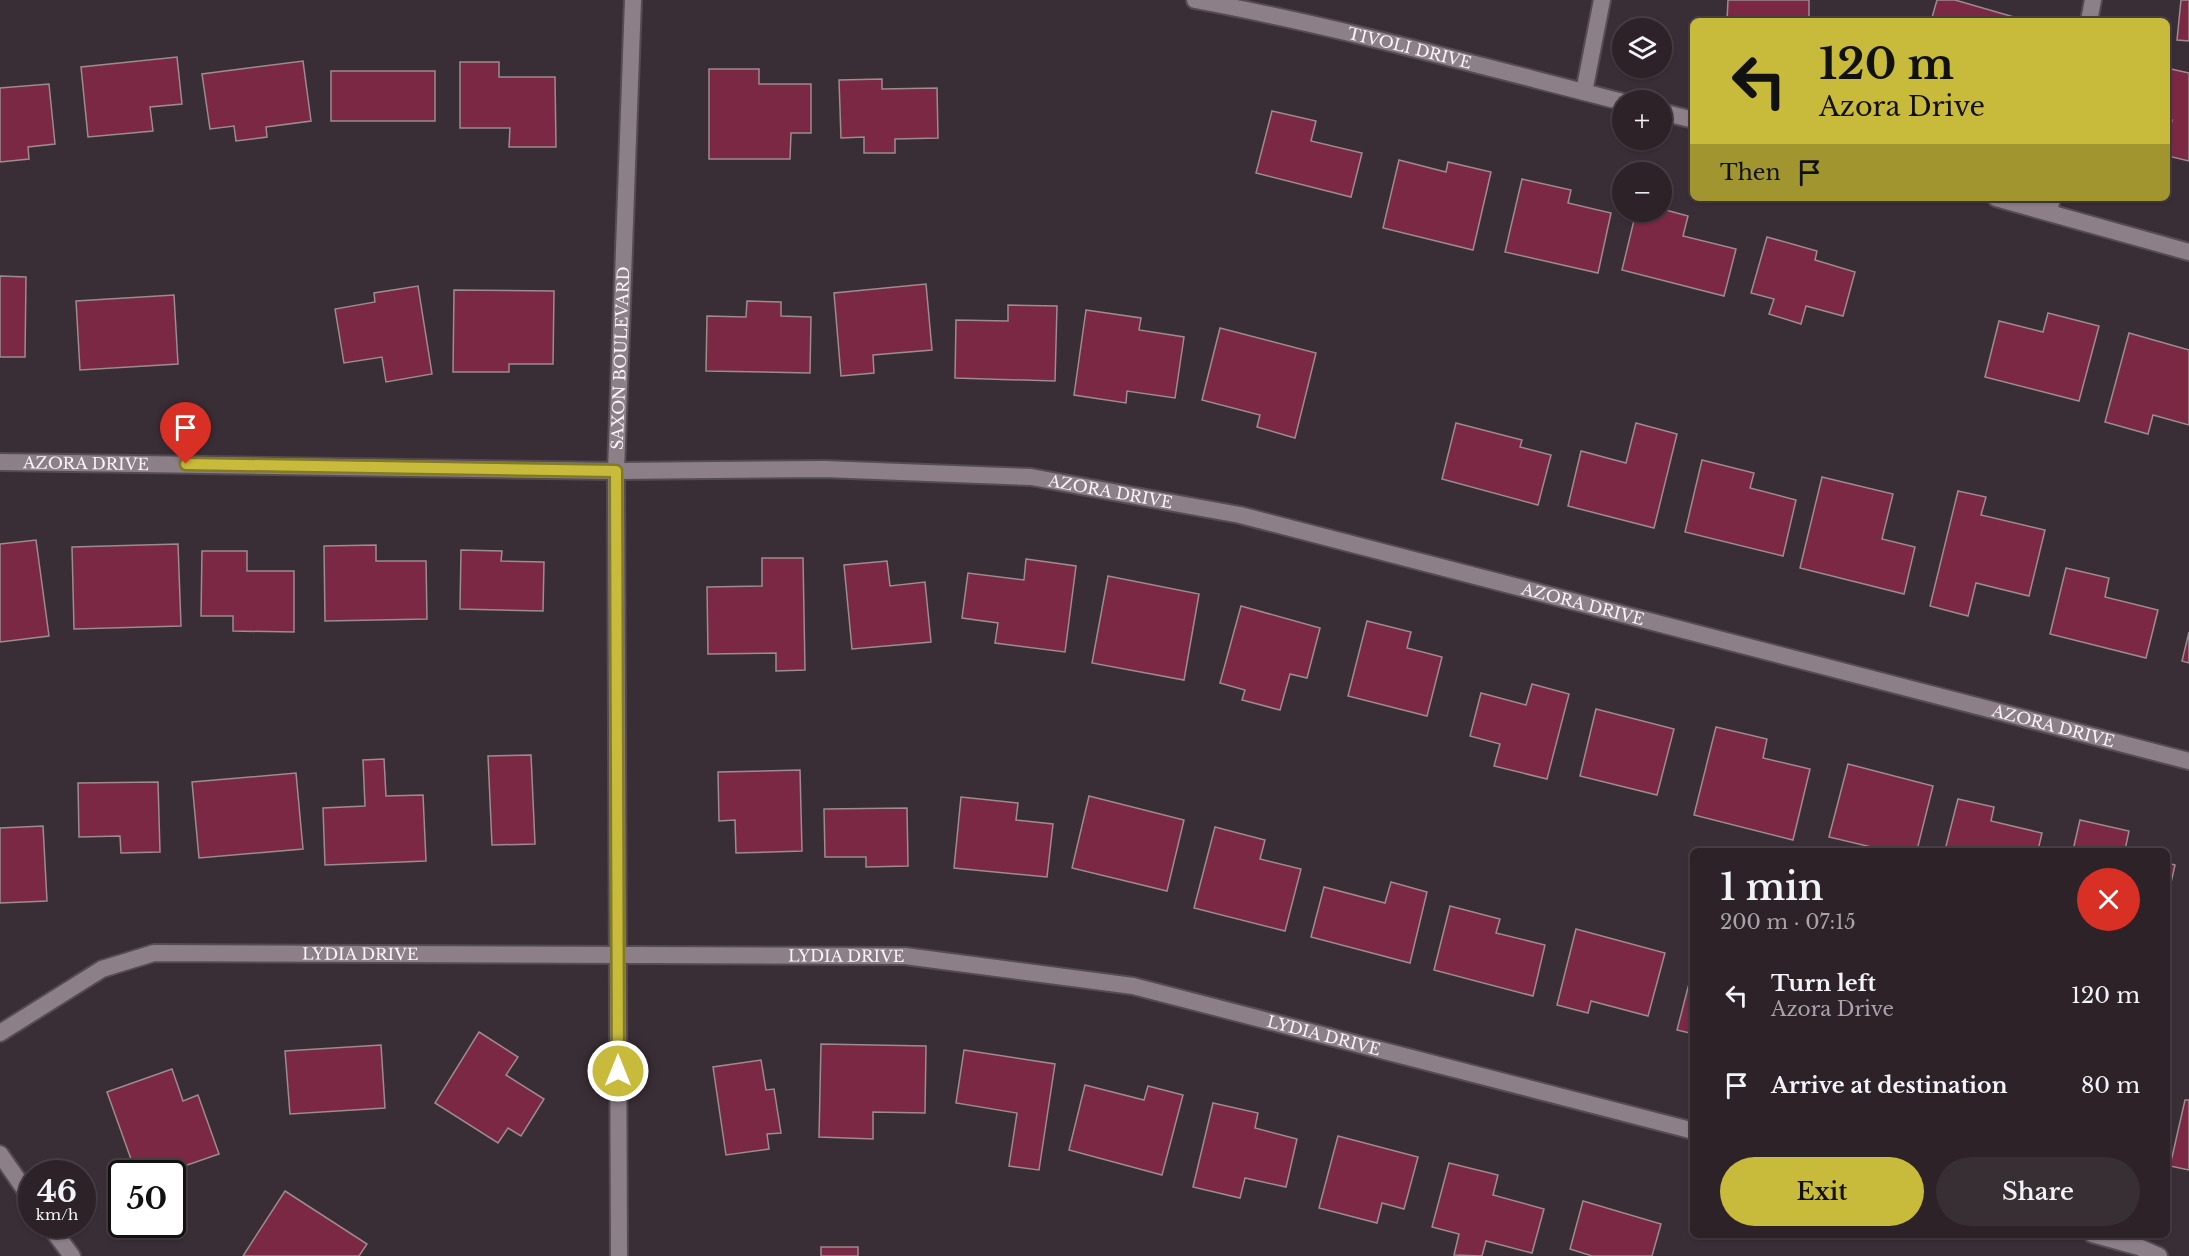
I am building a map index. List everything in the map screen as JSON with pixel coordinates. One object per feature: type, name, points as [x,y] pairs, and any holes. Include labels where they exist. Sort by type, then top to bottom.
[{"type":"street","name":"SAXON BOULEVARD","points":[[619,1256],[616,471],[633,0]]},
{"type":"street","name":"TIVOLI DRIVE","points":[[1195,0],[1375,38],[1612,99]]},
{"type":"street","points":[[1584,92],[1602,0]]},
{"type":"street","points":[[2090,18],[2093,0]]},
{"type":"street","points":[[1672,114],[1690,119]]},
{"type":"street","points":[[2020,201],[2051,205],[2189,252]]},
{"type":"street","name":"AZORA DRIVE","points":[[0,462],[616,471],[824,469],[1032,477],[1240,515],[2189,761]]},
{"type":"street","name":"LYDIA DRIVE","points":[[0,1033],[102,969],[154,953],[905,956],[1133,986],[1690,1130]]},
{"type":"street","points":[[0,1154],[18,1180]]},
{"type":"street","points":[[58,1238],[72,1256]]},
{"type":"street","points":[[2106,1238],[2139,1247],[2159,1256]]},
{"type":"building","points":[[1728,0],[1809,0],[1809,18],[1727,18]]},
{"type":"building","points":[[1937,0],[1955,0],[2014,17],[2014,18],[1932,18]]},
{"type":"building","points":[[2181,0],[2189,0],[2189,41],[2177,40]]},
{"type":"building","points":[[177,57],[182,104],[150,107],[153,131],[88,137],[81,67]]},
{"type":"building","points":[[303,61],[311,121],[266,127],[267,137],[236,141],[234,126],[210,129],[202,74]]},
{"type":"building","points":[[460,62],[499,62],[499,77],[555,77],[556,147],[509,147],[510,128],[460,128]]},
{"type":"building","points":[[709,69],[759,69],[759,84],[811,84],[811,133],[791,133],[790,159],[709,159]]},
{"type":"building","points":[[2171,69],[2189,73],[2189,161],[2170,156],[2172,120],[2170,120]]},
{"type":"building","points":[[331,71],[435,71],[435,121],[331,121]]},
{"type":"building","points":[[882,79],[882,89],[937,88],[938,138],[895,139],[895,153],[864,153],[864,137],[841,138],[839,80]]},
{"type":"building","points":[[49,84],[55,144],[28,147],[29,159],[0,162],[0,88]]},
{"type":"building","points":[[1272,111],[1316,121],[1311,141],[1362,153],[1351,197],[1256,173]]},
{"type":"building","points":[[1399,160],[1446,172],[1448,162],[1491,172],[1473,250],[1383,228]]},
{"type":"building","points":[[1522,179],[1571,190],[1568,203],[1611,213],[1598,273],[1505,252]]},
{"type":"building","points":[[1672,212],[1688,216],[1683,236],[1736,249],[1724,296],[1622,270],[1634,222],[1672,222]]},
{"type":"building","points":[[1767,237],[1817,251],[1815,260],[1855,272],[1843,316],[1806,306],[1801,324],[1769,314],[1774,299],[1751,293]]},
{"type":"building","points":[[0,276],[26,277],[25,357],[0,357]]},
{"type":"building","points":[[926,284],[932,350],[873,355],[874,373],[841,376],[834,293]]},
{"type":"building","points":[[418,286],[432,374],[386,382],[382,357],[344,363],[335,309],[375,302],[374,293]]},
{"type":"building","points":[[454,290],[554,291],[553,364],[509,364],[509,372],[453,372]]},
{"type":"building","points":[[174,295],[178,364],[80,370],[76,301]]},
{"type":"building","points":[[747,301],[781,302],[781,316],[811,317],[810,373],[706,371],[707,316],[746,317]]},
{"type":"building","points":[[1008,305],[1057,306],[1055,381],[955,378],[956,320],[1008,321]]},
{"type":"building","points":[[1086,310],[1141,318],[1139,330],[1184,337],[1175,398],[1127,391],[1126,403],[1074,395]]},
{"type":"building","points":[[2048,313],[2099,326],[2079,401],[1985,377],[1999,321],[2043,332]]},
{"type":"building","points":[[1220,328],[1316,353],[1295,438],[1257,427],[1260,415],[1202,400]]},
{"type":"building","points":[[2129,333],[2189,350],[2189,425],[2153,415],[2148,434],[2105,422]]},
{"type":"building","points":[[1456,423],[1522,440],[1520,447],[1551,455],[1538,505],[1442,479]]},
{"type":"building","points":[[1636,423],[1677,434],[1654,528],[1568,506],[1581,451],[1626,463]]},
{"type":"building","points":[[1702,460],[1754,473],[1750,488],[1796,500],[1783,556],[1685,532]]},
{"type":"building","points":[[1822,477],[1893,494],[1882,539],[1915,547],[1904,594],[1800,568]]},
{"type":"building","points":[[1958,491],[1986,497],[1981,515],[2045,530],[2029,596],[1976,583],[1968,616],[1930,606]]},
{"type":"building","points":[[36,540],[49,636],[0,642],[0,544]]},
{"type":"building","points":[[178,544],[181,626],[74,629],[72,547]]},
{"type":"building","points":[[376,545],[376,561],[426,561],[427,619],[325,621],[324,546]]},
{"type":"building","points":[[461,550],[502,551],[501,561],[544,562],[543,611],[460,609]]},
{"type":"building","points":[[202,551],[247,551],[247,571],[294,571],[294,632],[233,631],[233,616],[201,616]]},
{"type":"building","points":[[762,558],[803,558],[805,670],[776,671],[776,653],[708,654],[707,587],[762,586]]},
{"type":"building","points":[[1026,559],[1076,566],[1065,652],[995,643],[998,623],[962,618],[968,573],[1024,580]]},
{"type":"building","points":[[887,561],[890,586],[925,582],[931,642],[852,649],[844,565]]},
{"type":"building","points":[[2066,568],[2109,578],[2105,597],[2158,610],[2146,658],[2050,634]]},
{"type":"building","points":[[1108,576],[1199,594],[1184,680],[1092,663]]},
{"type":"building","points":[[1241,606],[1320,628],[1307,678],[1290,674],[1280,710],[1242,700],[1245,690],[1220,683]]},
{"type":"building","points":[[1367,621],[1411,632],[1407,648],[1442,657],[1427,716],[1348,696]]},
{"type":"building","points":[[2189,632],[2189,663],[2182,661]]},
{"type":"building","points":[[1532,684],[1569,694],[1547,779],[1494,766],[1500,744],[1470,736],[1481,693],[1526,705]]},
{"type":"building","points":[[1596,709],[1674,729],[1657,795],[1580,776]]},
{"type":"building","points":[[1716,727],[1767,739],[1763,758],[1810,769],[1793,840],[1694,815]]},
{"type":"building","points":[[531,755],[535,844],[492,845],[488,756]]},
{"type":"building","points":[[384,759],[386,796],[423,795],[426,861],[325,865],[323,808],[365,806],[363,760]]},
{"type":"building","points":[[1848,764],[1933,786],[1918,848],[1876,848],[1829,837]]},
{"type":"building","points":[[800,770],[802,851],[736,853],[735,820],[719,821],[718,772]]},
{"type":"building","points":[[296,773],[303,849],[199,858],[192,782]]},
{"type":"building","points":[[158,782],[160,852],[121,853],[120,836],[79,837],[78,783]]},
{"type":"building","points":[[1089,796],[1184,820],[1167,891],[1072,868]]},
{"type":"building","points":[[961,797],[1018,803],[1016,820],[1053,824],[1047,877],[954,868]]},
{"type":"building","points":[[1958,799],[1994,807],[1991,821],[2042,833],[2038,848],[1946,848]]},
{"type":"building","points":[[907,808],[908,866],[866,867],[866,857],[825,857],[824,809]]},
{"type":"building","points":[[2080,820],[2129,831],[2125,848],[2073,848]]},
{"type":"building","points":[[43,826],[47,901],[0,903],[0,828]]},
{"type":"building","points":[[1215,827],[1265,840],[1260,859],[1301,869],[1285,931],[1194,908]]},
{"type":"building","points":[[2170,864],[2175,865],[2170,887]]},
{"type":"building","points":[[1391,882],[1427,892],[1410,963],[1311,937],[1324,887],[1385,903]]},
{"type":"building","points":[[1450,906],[1500,919],[1496,933],[1545,945],[1533,996],[1434,970]]},
{"type":"building","points":[[1576,929],[1665,953],[1648,1016],[1591,1001],[1588,1013],[1557,1005]]},
{"type":"building","points":[[1690,980],[1690,1033],[1677,1030]]},
{"type":"building","points":[[479,1032],[518,1057],[506,1075],[544,1099],[521,1136],[508,1128],[498,1143],[435,1103]]},
{"type":"building","points":[[821,1044],[926,1046],[925,1113],[873,1112],[873,1139],[819,1137]]},
{"type":"building","points":[[381,1045],[385,1108],[290,1114],[285,1051]]},
{"type":"building","points":[[964,1050],[1055,1064],[1039,1170],[1009,1166],[1017,1113],[956,1103]]},
{"type":"building","points":[[761,1060],[766,1090],[774,1089],[781,1133],[767,1134],[769,1149],[726,1155],[713,1067]]},
{"type":"building","points":[[172,1069],[183,1101],[198,1095],[219,1154],[186,1165],[186,1160],[131,1160],[107,1092]]},
{"type":"building","points":[[1085,1085],[1144,1100],[1148,1086],[1183,1095],[1162,1175],[1069,1150]]},
{"type":"building","points":[[2185,1100],[2189,1100],[2189,1170],[2170,1166]]},
{"type":"building","points":[[1213,1103],[1258,1113],[1255,1128],[1297,1139],[1286,1187],[1245,1178],[1240,1198],[1193,1187]]},
{"type":"building","points":[[1338,1136],[1418,1157],[1404,1209],[1382,1203],[1377,1223],[1319,1208]]},
{"type":"building","points":[[1449,1163],[1498,1175],[1493,1195],[1544,1209],[1532,1253],[1486,1241],[1482,1256],[1454,1255],[1459,1234],[1432,1227]]},
{"type":"building","points":[[285,1191],[367,1244],[359,1256],[243,1256]]},
{"type":"building","points":[[1583,1201],[1661,1224],[1652,1256],[1592,1256],[1570,1249]]},
{"type":"building","points":[[821,1247],[858,1247],[858,1256],[821,1256]]},
{"type":"route","points":[[186,464],[616,471],[618,1071]]}]
